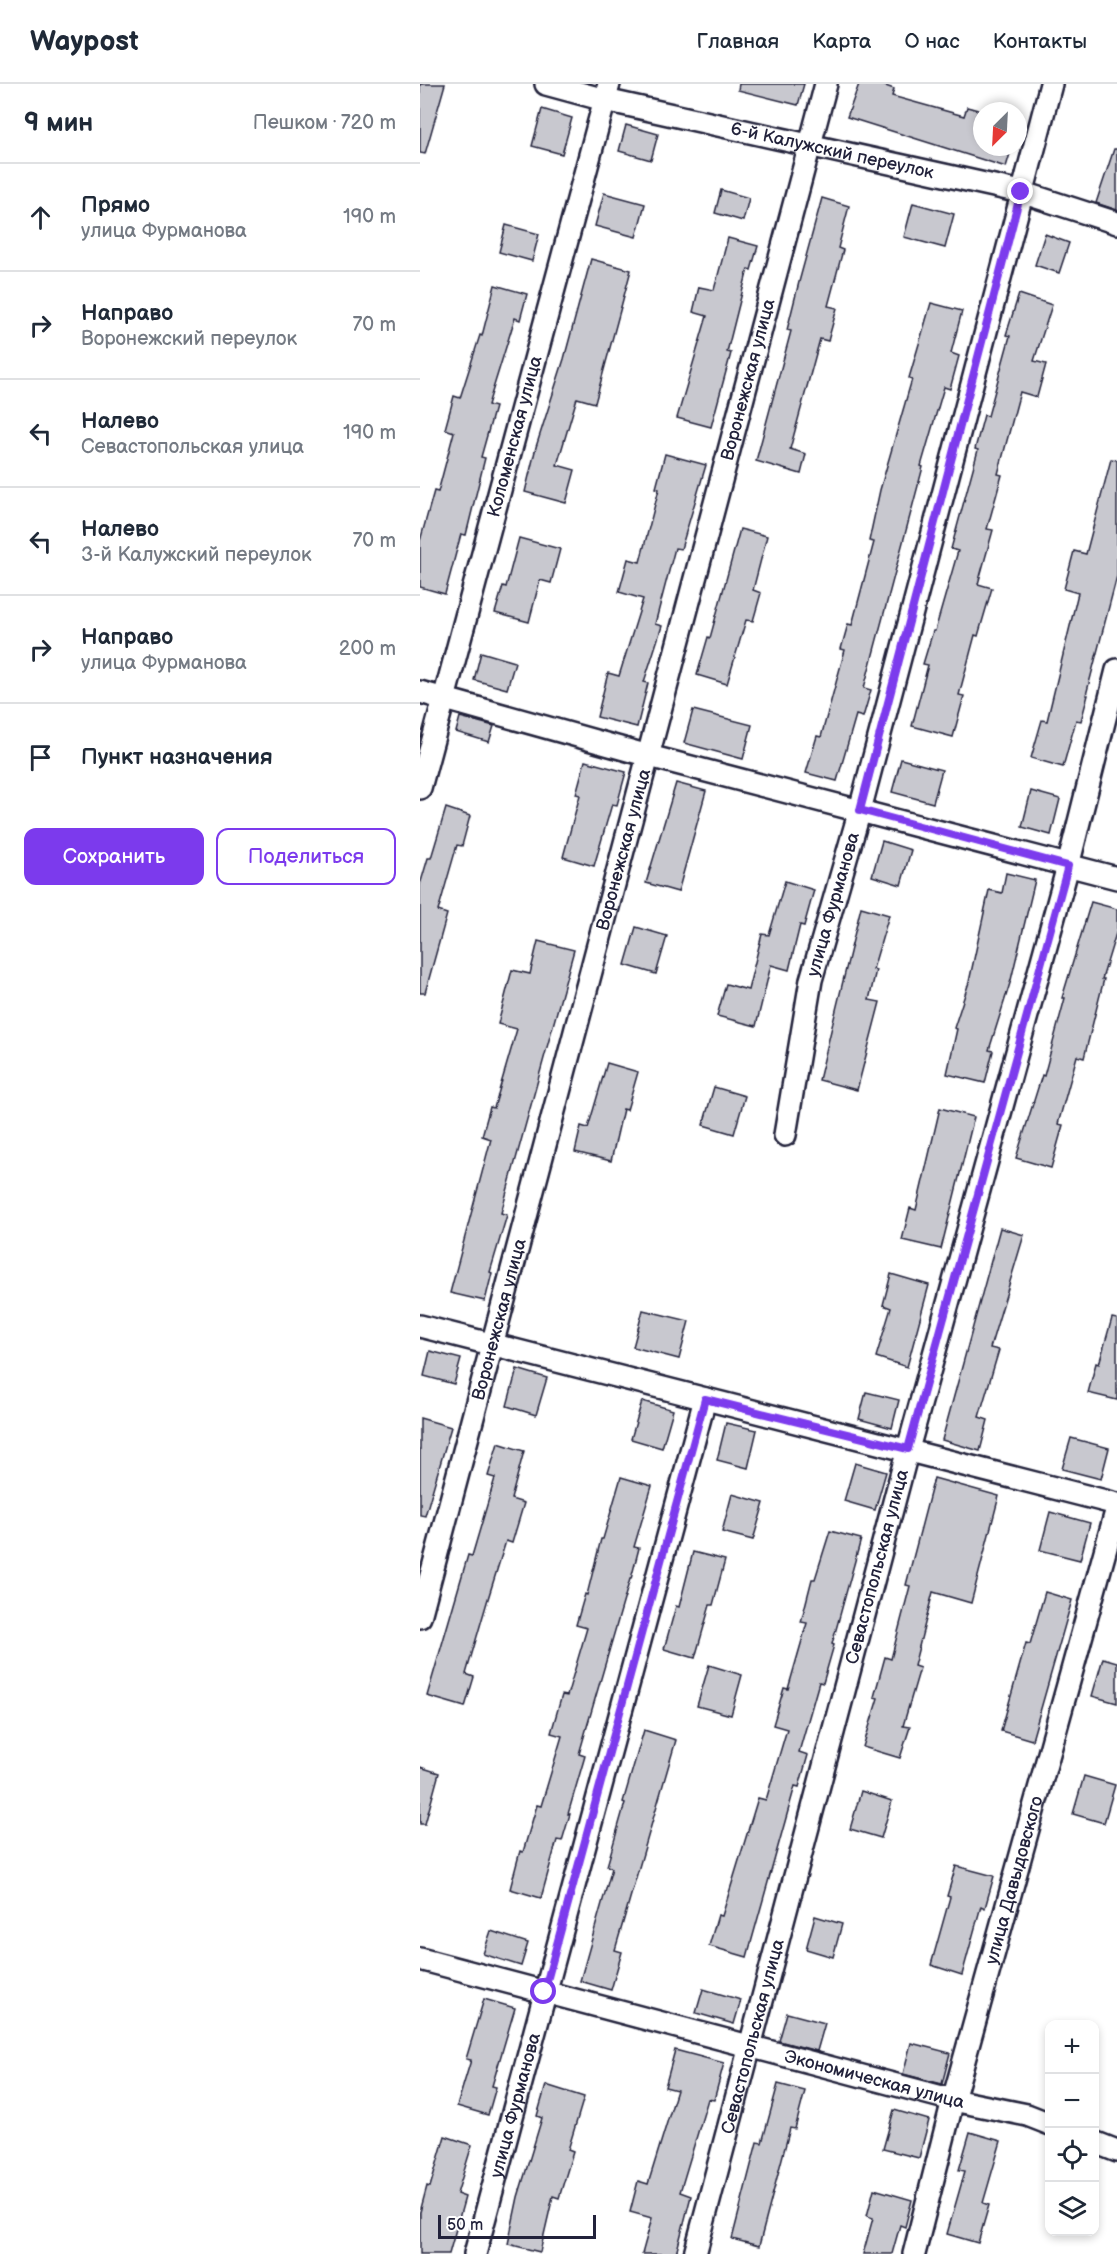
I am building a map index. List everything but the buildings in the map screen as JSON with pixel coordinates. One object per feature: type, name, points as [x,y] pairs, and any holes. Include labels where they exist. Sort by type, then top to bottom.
[{"type":"street","name":"6-й Калужский переулок","points":[[546,84],[607,92],[809,147],[1021,192],[1117,223]]},
{"type":"street","name":"Воронежская улица","points":[[420,1617],[826,84]]},
{"type":"street","name":"улица Фурманова","points":[[785,1135],[811,980],[860,810],[1051,84]]},
{"type":"street","name":"Коломенская улица","points":[[420,788],[607,92]]},
{"type":"street","name":"Севастопольская улица","points":[[695,2254],[908,1449],[1068,866],[1117,670]]},
{"type":"street","points":[[420,692],[649,756],[1117,878]]},
{"type":"street","points":[[420,1326],[908,1449],[1117,1506]]},
{"type":"street","name":"улица Фурманова","points":[[474,2254],[705,1399]]},
{"type":"street","name":"улица Давыдовского","points":[[914,2254],[1117,1506]]},
{"type":"street","name":"Экономическая улица","points":[[420,1959],[954,2100],[1027,2115],[1045,2122]]},
{"type":"street","points":[[1099,2144],[1117,2151]]},
{"type":"route","points":[[544,1992],[705,1399],[908,1449],[1068,866],[860,810],[1021,192]]}]
